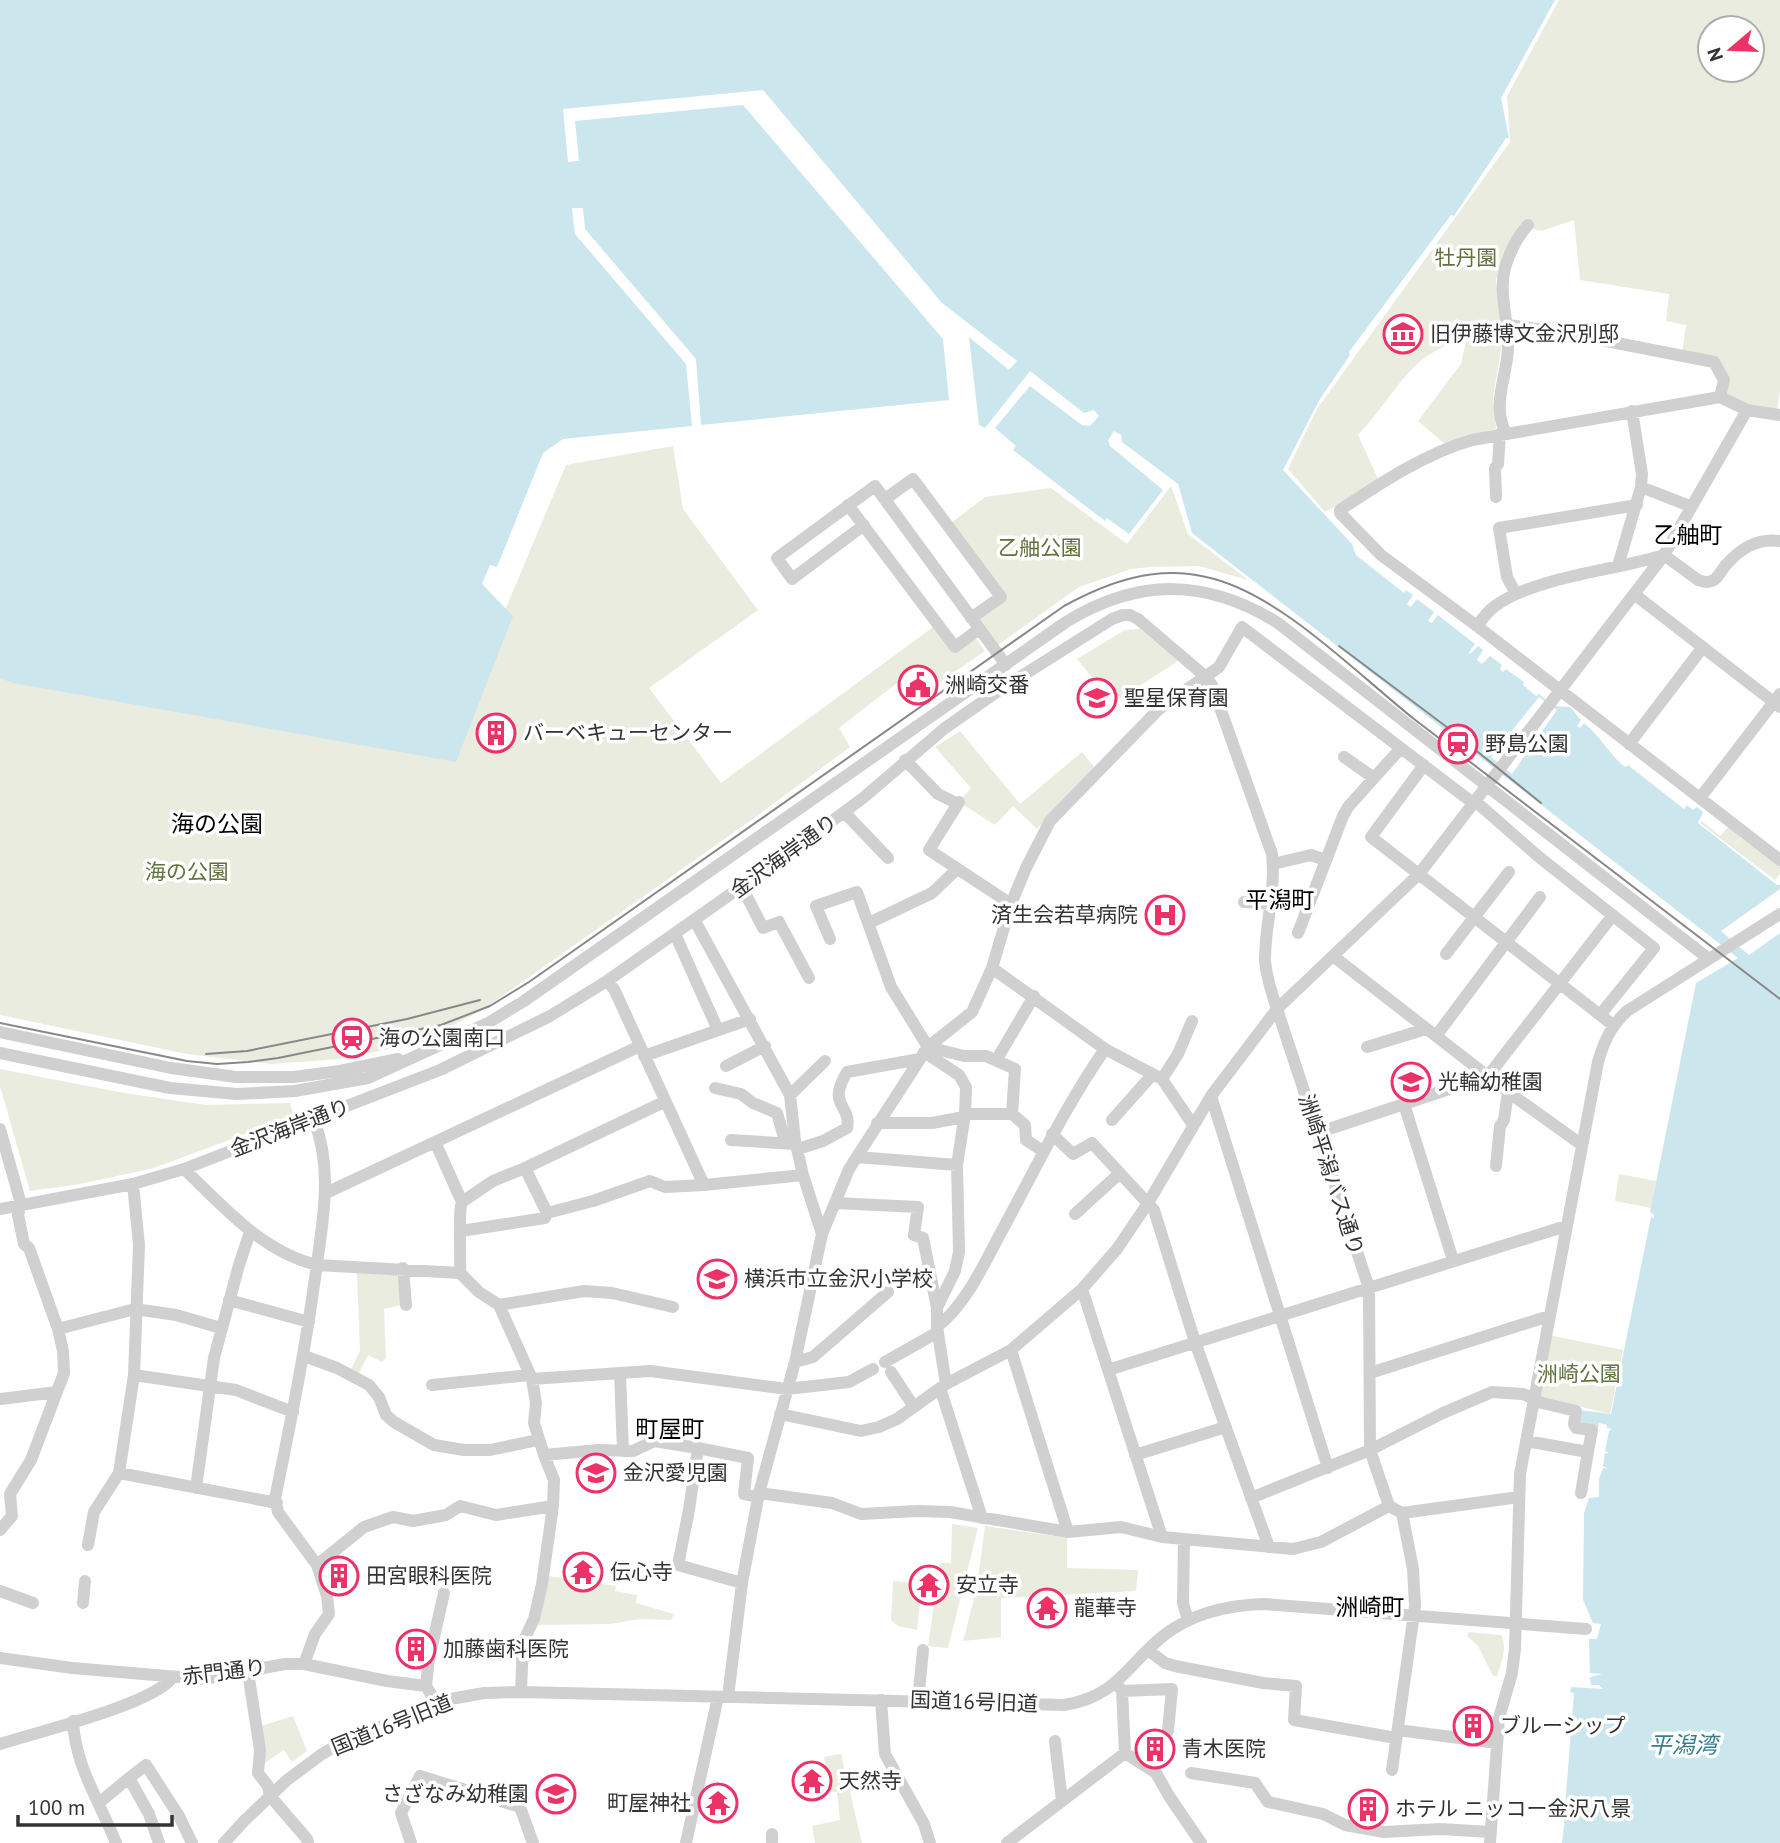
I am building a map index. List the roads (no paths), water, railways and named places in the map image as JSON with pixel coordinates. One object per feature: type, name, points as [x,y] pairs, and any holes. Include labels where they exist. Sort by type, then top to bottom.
[{"type":"street","points":[[1496,496],[1494,468],[1498,464],[1503,434],[1499,397],[1508,351],[1508,325],[1502,292],[1504,275],[1518,236],[1528,225]]},
{"type":"street","points":[[1508,325],[1560,332],[1714,362],[1724,380],[1720,397]]},
{"type":"street","points":[[1780,415],[1747,410],[1720,397],[1503,434],[1452,446],[1416,464],[1340,510],[1381,555],[1780,860]]},
{"type":"street","points":[[780,1414],[861,1431],[897,1419],[943,1386],[1011,1350],[1082,1289],[1117,1249],[1148,1203],[1211,1096],[1277,1009],[1419,874],[1664,555],[1747,410]]},
{"type":"street","points":[[1618,566],[1641,487],[1642,474],[1632,411]]},
{"type":"street","points":[[885,499],[913,479],[1001,597],[971,618]]},
{"type":"street","points":[[864,525],[792,579],[777,558],[875,486],[1006,665]]},
{"type":"street","points":[[1641,487],[1690,506]]},
{"type":"street","points":[[848,505],[955,646],[979,629]]},
{"type":"street","points":[[1516,594],[1507,577],[1499,528],[1637,505]]},
{"type":"street","points":[[815,530],[829,551]]},
{"type":"street","points":[[1477,626],[1492,608],[1516,594],[1664,555],[1702,582],[1715,579],[1738,552],[1748,546],[1767,540],[1780,541]]},
{"type":"street","points":[[0,1053],[170,1088],[248,1094],[341,1085],[368,1078],[488,1023],[524,1001],[1088,608],[1113,598],[1159,588],[1202,591],[1227,597],[1278,622],[1709,959]]},
{"type":"street","points":[[1634,594],[1778,701],[1700,798]]},
{"type":"street","name":"金沢海岸通り","points":[[0,1209],[132,1184],[184,1169],[314,1120],[483,1051],[550,1016],[607,981],[742,887],[844,812],[905,760],[998,691],[1122,615],[1138,619],[1212,685],[1272,854],[1272,904],[1265,958],[1277,1009]]},
{"type":"street","points":[[686,1843],[723,1697],[759,1495],[795,1362],[822,1234],[849,1169],[924,1053],[972,1012],[992,968],[1011,904],[1050,821],[1159,709],[1219,667],[1242,627],[1474,802],[1654,948],[1600,1015]]},
{"type":"street","points":[[1629,744],[1703,647]]},
{"type":"street","points":[[1298,933],[1348,807],[1401,748]]},
{"type":"street","points":[[1344,757],[1374,778]]},
{"type":"street","points":[[905,760],[938,794],[957,803],[929,850],[1011,904]]},
{"type":"street","points":[[1424,765],[1371,837],[1613,1025]]},
{"type":"street","points":[[844,812],[888,858]]},
{"type":"street","points":[[1539,857],[1553,837]]},
{"type":"street","points":[[1273,864],[1311,855],[1325,860]]},
{"type":"street","points":[[869,923],[932,893],[956,870]]},
{"type":"street","points":[[1446,954],[1509,872]]},
{"type":"street","points":[[742,887],[763,928],[779,922],[809,978]]},
{"type":"street","points":[[830,939],[817,906],[857,892],[891,986],[924,1053],[959,1075],[966,1087],[957,1165],[959,1252],[955,1271],[937,1308]]},
{"type":"street","points":[[1367,1047],[1431,1032],[1540,897]]},
{"type":"street","points":[[1244,902],[1272,904]]},
{"type":"street","points":[[1191,1773],[1255,1783],[1268,1802],[1323,1814],[1345,1825],[1384,1832],[1440,1829],[1490,1837],[1501,1709],[1513,1664],[1517,1624],[1519,1497],[1525,1441],[1603,1044],[1613,1025],[1627,1010],[1780,914]]},
{"type":"street","points":[[1317,1133],[1489,1076],[1613,915]]},
{"type":"street","points":[[695,921],[790,1095],[803,1175],[822,1234]]},
{"type":"street","points":[[675,934],[718,1030]]},
{"type":"street","points":[[1333,956],[1508,1092],[1582,1145]]},
{"type":"street","points":[[992,968],[1105,1049],[1158,1076],[1193,1125]]},
{"type":"street","points":[[607,981],[614,989],[704,1185]]},
{"type":"street","points":[[997,1059],[1034,996]]},
{"type":"street","name":"洲崎平潟バス通り","points":[[1277,1009],[1368,1288],[1370,1450],[1390,1506]]},
{"type":"street","points":[[326,1193],[642,1051],[750,1019]]},
{"type":"street","points":[[1112,1120],[1178,1054],[1192,1021]]},
{"type":"street","points":[[0,1032],[193,1073],[236,1077],[294,1077],[340,1072],[429,1052]]},
{"type":"street","points":[[726,1066],[765,1046]]},
{"type":"street","points":[[914,1407],[888,1367],[951,1317],[1026,1189],[1052,1134],[1105,1049]]},
{"type":"street","points":[[731,1140],[796,1144],[823,1141],[847,1128],[848,1121],[838,1098],[838,1086],[847,1072],[924,1053],[986,1056],[1015,1069],[1012,1114]]},
{"type":"street","points":[[790,1095],[825,1061]]},
{"type":"street","points":[[715,1088],[741,1094],[777,1114],[783,1134],[796,1144]]},
{"type":"street","points":[[1496,1166],[1500,1126],[1504,1120],[1508,1092]]},
{"type":"street","points":[[1211,1096],[1328,1468]]},
{"type":"street","points":[[460,1273],[459,1208],[462,1202],[493,1181],[664,1102]]},
{"type":"street","points":[[1404,1104],[1453,1260]]},
{"type":"street","points":[[877,1123],[932,1123],[964,1116],[1012,1114],[1024,1125],[1026,1140],[1043,1151]]},
{"type":"street","points":[[304,1664],[315,1634],[329,1614],[327,1596],[317,1565],[288,1529],[278,1512],[275,1499],[304,1356],[326,1193],[324,1151],[314,1120]]},
{"type":"street","points":[[0,1129],[21,1205],[18,1215],[24,1244],[29,1248],[58,1329],[64,1373],[31,1460],[10,1494],[12,1516],[0,1530]]},
{"type":"street","points":[[1052,1134],[1073,1154],[1092,1143],[1154,1210],[1195,1342],[1269,1547]]},
{"type":"street","points":[[435,1142],[462,1202]]},
{"type":"street","points":[[856,1157],[957,1165]]},
{"type":"street","points":[[525,1168],[547,1213]]},
{"type":"street","points":[[184,1169],[250,1231],[286,1255],[317,1265],[460,1273],[479,1292],[499,1305],[531,1377],[536,1402],[534,1423],[554,1480],[553,1506],[537,1608],[523,1642],[522,1692]]},
{"type":"street","points":[[1075,1214],[1120,1173]]},
{"type":"street","points":[[461,1231],[545,1218],[547,1213],[593,1201],[650,1181],[665,1187],[803,1175]]},
{"type":"street","points":[[88,1545],[94,1512],[119,1473],[134,1375],[139,1245],[132,1184]]},
{"type":"street","points":[[835,1203],[918,1207],[914,1235],[923,1238],[937,1308],[943,1386],[982,1518]]},
{"type":"street","points":[[1108,1370],[1566,1226]]},
{"type":"street","points":[[196,1488],[221,1328],[250,1231]]},
{"type":"street","points":[[403,1268],[406,1305]]},
{"type":"street","points":[[1082,1289],[1162,1537]]},
{"type":"street","points":[[499,1305],[584,1291],[611,1293],[673,1307]]},
{"type":"street","points":[[795,1362],[813,1357],[888,1292]]},
{"type":"street","points":[[229,1300],[309,1322]]},
{"type":"street","points":[[58,1329],[135,1309],[176,1315],[221,1328]]},
{"type":"street","points":[[1370,1373],[1549,1316]]},
{"type":"street","points":[[1011,1350],[1068,1532]]},
{"type":"street","points":[[304,1356],[337,1368],[369,1385],[379,1397],[386,1415],[434,1445],[464,1450],[490,1450],[538,1440]]},
{"type":"street","points":[[432,1385],[650,1371],[787,1389],[849,1382],[873,1369]]},
{"type":"street","points":[[620,1373],[623,1451]]},
{"type":"street","points":[[134,1375],[236,1390],[293,1412]]},
{"type":"street","points":[[0,1399],[57,1392]]},
{"type":"street","points":[[1251,1498],[1370,1450],[1492,1392],[1523,1394],[1542,1403],[1576,1410],[1576,1428],[1592,1430],[1581,1493]]},
{"type":"street","points":[[1135,1455],[1226,1427]]},
{"type":"street","points":[[544,1455],[598,1450],[633,1451],[653,1441],[748,1458],[744,1494],[832,1503],[861,1514],[928,1511],[1068,1532],[1121,1527],[1162,1537],[1293,1549],[1321,1542],[1390,1506],[1402,1513],[1519,1497]]},
{"type":"street","points":[[1525,1441],[1588,1452]]},
{"type":"street","points":[[698,1448],[678,1565],[742,1583]]},
{"type":"street","points":[[119,1473],[277,1503]]},
{"type":"street","points":[[317,1565],[364,1527],[393,1517],[412,1521],[446,1515],[460,1506],[496,1515],[553,1506]]},
{"type":"street","points":[[1392,1770],[1413,1616],[1413,1569],[1402,1513]]},
{"type":"street","points":[[1184,1539],[1182,1603],[1188,1620]]},
{"type":"street","points":[[83,1603],[85,1581]]},
{"type":"street","points":[[0,1591],[33,1603]]},
{"type":"street","points":[[437,1703],[426,1686],[429,1659],[444,1593]]},
{"type":"street","name":"国道16号旧道","points":[[231,1840],[270,1796],[332,1748],[437,1703],[472,1694],[522,1692],[1064,1704],[1119,1687],[1148,1650],[1188,1620],[1244,1605],[1586,1629]]},
{"type":"street","points":[[918,1701],[923,1650]]},
{"type":"street","points":[[1148,1650],[1165,1663],[1175,1666],[1262,1683],[1296,1686],[1294,1720],[1397,1734],[1497,1743]]},
{"type":"street","name":"赤門通り","points":[[0,1658],[172,1678],[203,1679],[285,1664],[304,1664],[374,1679],[426,1686]]},
{"type":"street","points":[[248,1672],[260,1751],[258,1773],[268,1786],[270,1796],[308,1843]]},
{"type":"street","points":[[0,1744],[125,1705],[167,1685],[172,1678]]},
{"type":"street","points":[[1125,1753],[1119,1687],[1172,1689],[1168,1731]]},
{"type":"street","points":[[881,1700],[885,1754],[923,1824],[930,1843]]},
{"type":"street","points":[[73,1721],[74,1741],[85,1777],[100,1802],[116,1843]]},
{"type":"street","points":[[1055,1741],[1062,1801]]},
{"type":"street","points":[[1007,1843],[1125,1753]]},
{"type":"street","points":[[1125,1753],[1156,1773],[1201,1843]]},
{"type":"street","points":[[100,1802],[146,1765],[179,1816],[192,1843]]},
{"type":"street","points":[[411,1843],[401,1813],[421,1776],[520,1807],[533,1843]]},
{"type":"street","points":[[129,1778],[149,1814],[159,1843]]},
{"type":"water","name":"平潟湾","points":[[0,0],[1555,0],[1501,98],[1509,138],[1506,138],[1454,216],[1451,215],[1349,352],[1350,355],[1320,399],[1283,470],[1352,544],[1356,555],[1404,593],[1406,590],[1413,595],[1407,604],[1411,607],[1417,599],[1434,612],[1428,621],[1432,623],[1438,615],[1475,644],[1470,654],[1478,646],[1483,650],[1477,660],[1482,664],[1490,656],[1502,665],[1500,669],[1503,672],[1506,669],[1524,682],[1523,685],[1536,696],[1539,694],[1554,706],[1570,707],[1581,720],[1577,726],[1580,728],[1584,723],[1625,767],[1628,765],[1684,809],[1687,805],[1693,810],[1697,807],[1703,812],[1698,823],[1780,885],[1780,1843],[1562,1843],[1566,1824],[1564,1810],[1567,1808],[1574,1693],[1570,1692],[1571,1687],[1603,1689],[1599,1685],[1591,1685],[1590,1677],[1602,1674],[1590,1673],[1589,1639],[1597,1639],[1601,1624],[1593,1623],[1583,1600],[1584,1513],[1589,1498],[1599,1497],[1599,1479],[1603,1468],[1608,1469],[1603,1466],[1605,1453],[1609,1453],[1605,1451],[1609,1431],[1612,1429],[1599,1423],[1598,1428],[1578,1424],[1580,1410],[1611,1414],[1651,1217],[1654,1218],[1650,1212],[1696,983],[1738,958],[1192,533],[1178,484],[1122,442],[1121,435],[1114,431],[1108,440],[1110,446],[1163,490],[1129,534],[1107,518],[1105,521],[1013,450],[1016,446],[995,428],[1030,386],[1082,425],[1090,426],[1099,416],[1094,410],[1084,413],[1030,371],[985,428],[979,425],[969,337],[1009,370],[1017,361],[942,303],[763,90],[563,109],[568,162],[579,161],[575,121],[743,105],[943,339],[949,400],[701,425],[696,359],[585,229],[583,208],[572,208],[575,234],[686,364],[692,426],[563,439],[543,453],[497,567],[490,565],[482,584],[513,616],[456,762],[13,683],[0,678]]},
{"type":"tram line","points":[[0,1023],[187,1061],[217,1064],[278,1058],[441,1025],[490,1006],[529,982],[1064,606],[1115,583],[1168,573],[1206,577],[1233,586],[1288,616],[1414,719],[1780,999]]},
{"type":"tram line","points":[[1339,646],[1452,731],[1541,803]]},
{"type":"tram line","points":[[206,1054],[247,1051],[407,1019],[480,1000]]},
{"type":"place","name":"旧伊藤博文金沢別邸","points":[[1403,334]]},
{"type":"place","name":"洲崎交番","points":[[918,685]]},
{"type":"place","name":"聖星保育園","points":[[1097,698]]},
{"type":"place","name":"バーベキューセンター","points":[[496,733]]},
{"type":"place","name":"野島公園","points":[[1458,744]]},
{"type":"place","name":"済生会若草病院","points":[[1165,915]]},
{"type":"place","name":"海の公園南口","points":[[352,1038]]},
{"type":"place","name":"光輪幼稚園","points":[[1411,1082]]},
{"type":"place","name":"横浜市立金沢小学校","points":[[717,1279]]},
{"type":"place","name":"金沢愛児園","points":[[596,1473]]},
{"type":"place","name":"伝心寺","points":[[583,1572]]},
{"type":"place","name":"田宮眼科医院","points":[[339,1576]]},
{"type":"place","name":"安立寺","points":[[929,1585]]},
{"type":"place","name":"龍華寺","points":[[1047,1608]]},
{"type":"place","name":"加藤歯科医院","points":[[416,1649]]},
{"type":"place","name":"ブルーシップ","points":[[1473,1726]]},
{"type":"place","name":"青木医院","points":[[1155,1749]]},
{"type":"place","name":"天然寺","points":[[812,1781]]},
{"type":"place","name":"さざなみ幼稚園","points":[[556,1794]]},
{"type":"place","name":"町屋神社","points":[[718,1803]]},
{"type":"place","name":"ホテル ニッコー金沢八景","points":[[1368,1809]]},
{"type":"district","name":"乙舳町","points":[[1688,535]]},
{"type":"district","name":"海の公園","points":[[217,824]]},
{"type":"district","name":"平潟町","points":[[1280,900]]},
{"type":"district","name":"町屋町","points":[[670,1429]]},
{"type":"district","name":"洲崎町","points":[[1370,1607]]},
{"type":"park label","name":"牡丹園","points":[[1466,258]]},
{"type":"park label","name":"乙舳公園","points":[[1040,548]]},
{"type":"park label","name":"洲崎公園","points":[[1579,1374]]}]
